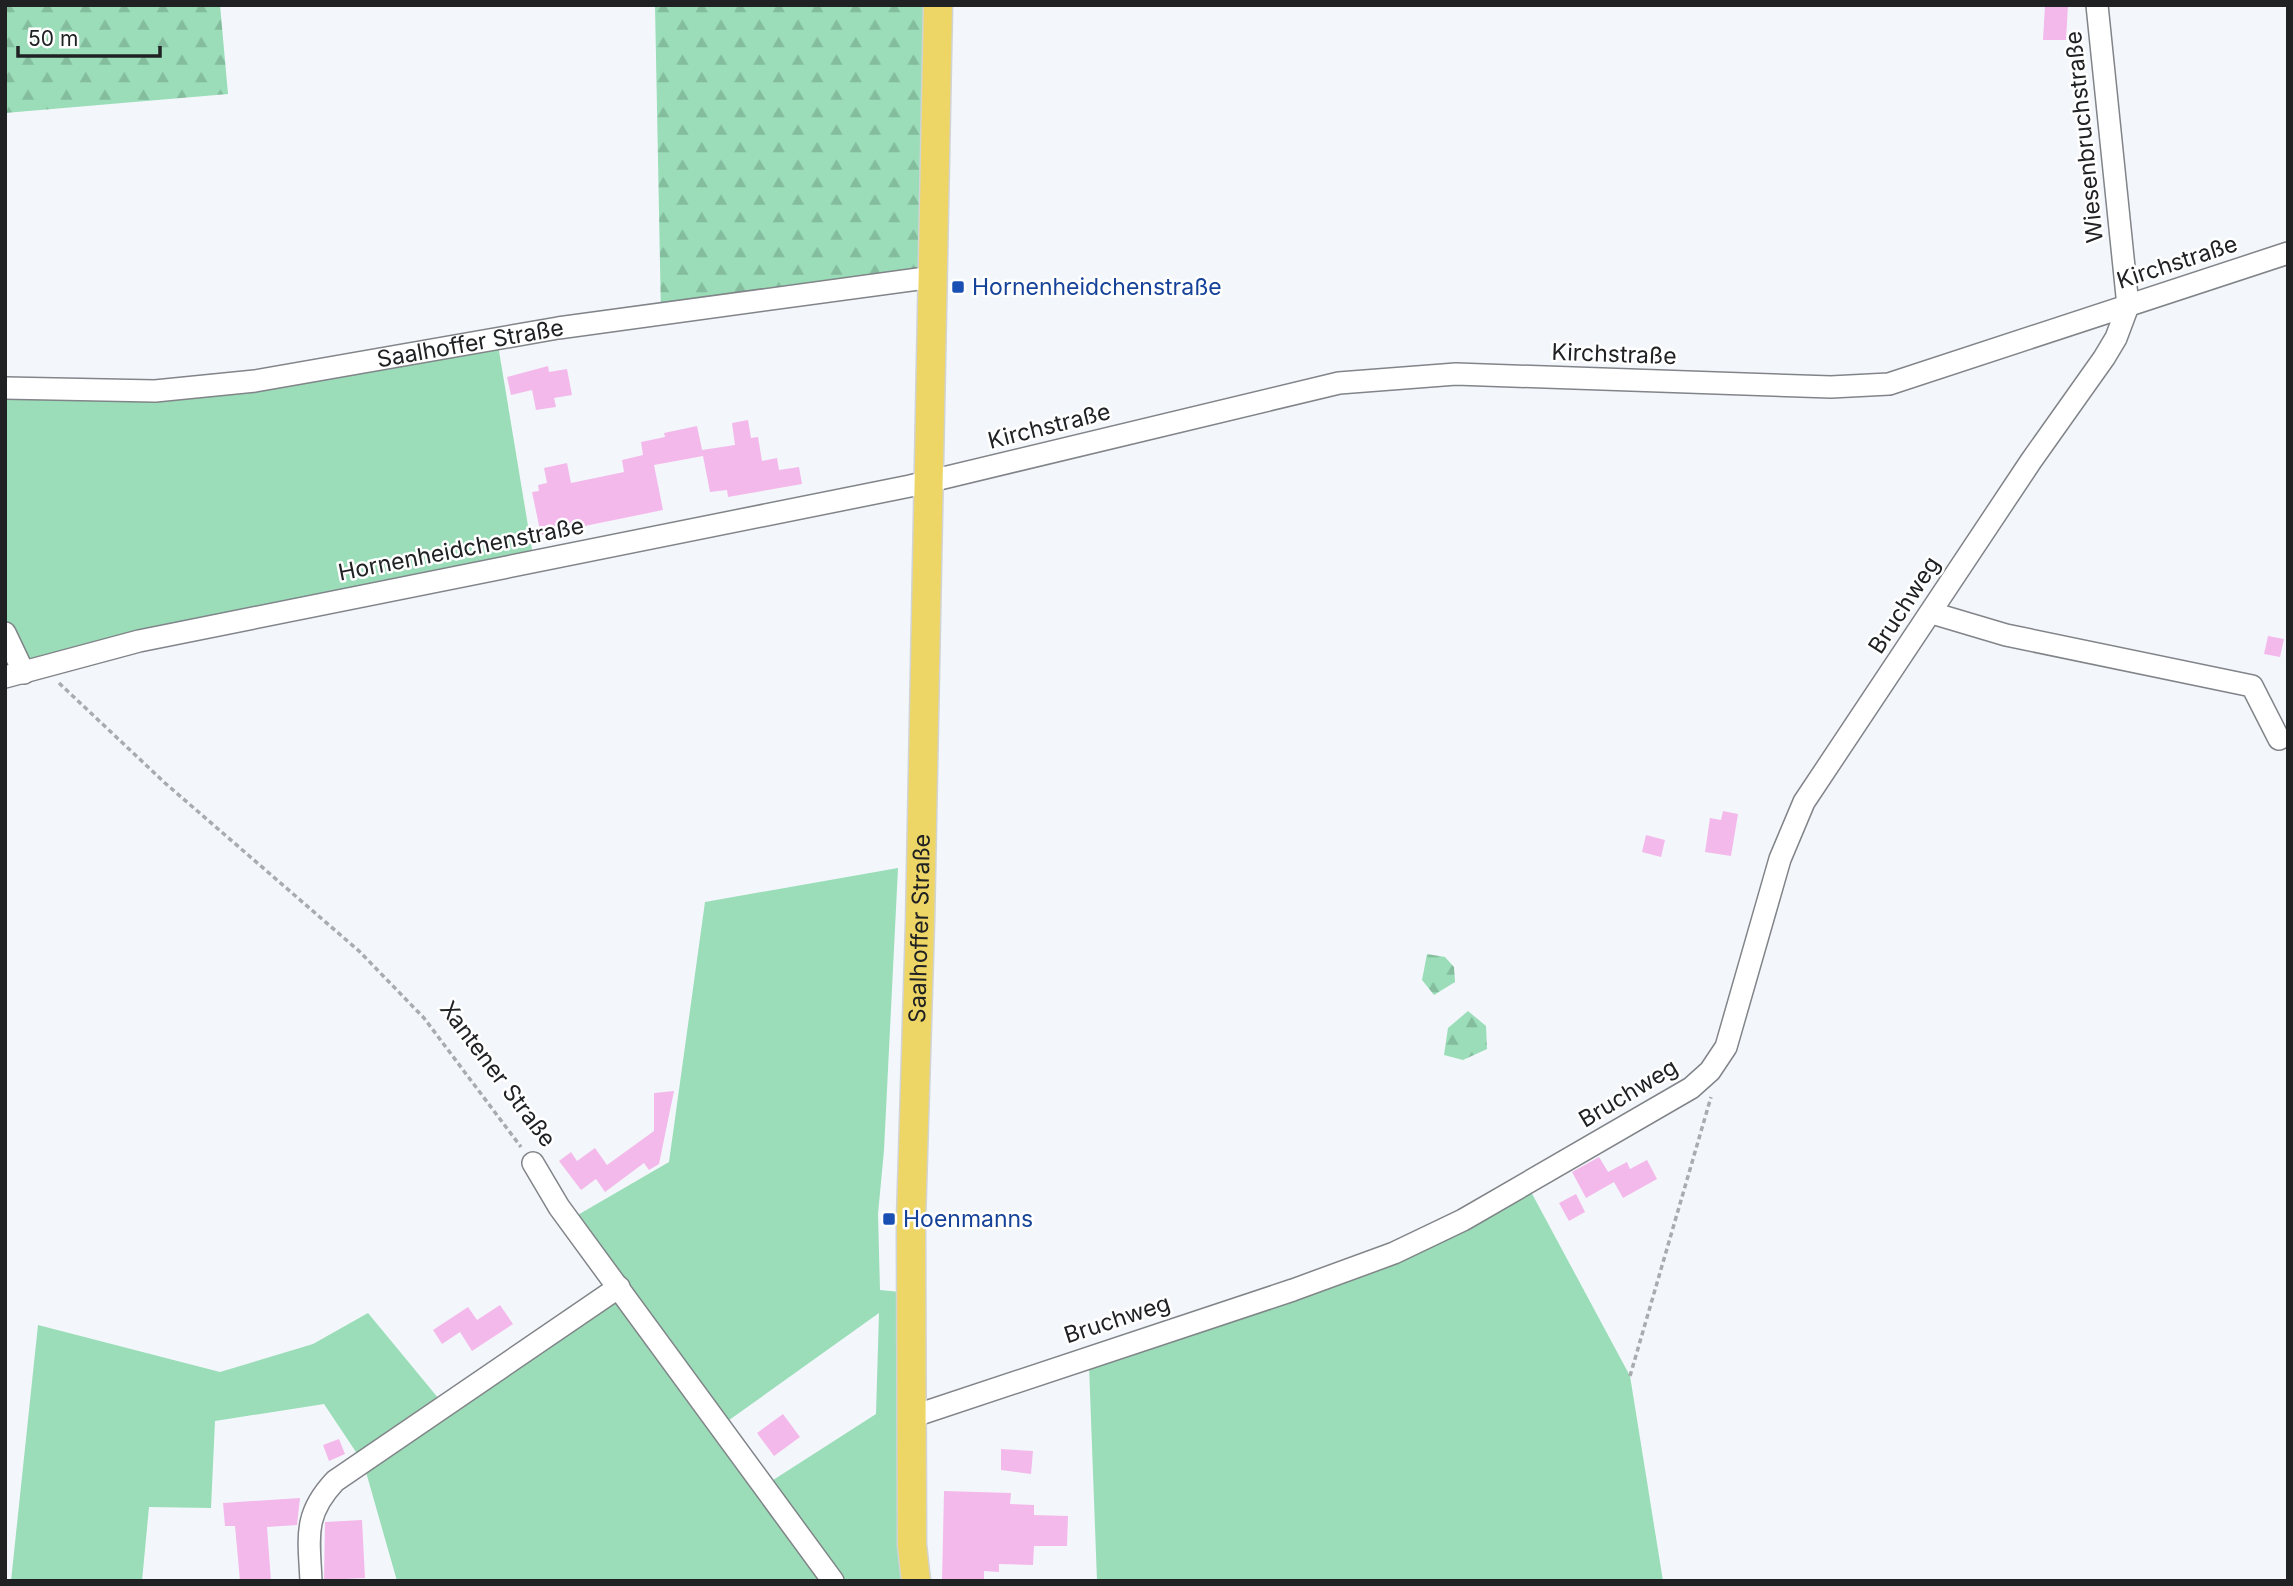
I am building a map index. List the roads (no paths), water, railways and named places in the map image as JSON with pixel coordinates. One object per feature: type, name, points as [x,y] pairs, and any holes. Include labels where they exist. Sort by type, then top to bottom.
[{"type":"main road","name":"Saalhoffer Straße","points":[[916,1581],[912,1545],[911,1220],[933,277],[926,147],[938,5]]},
{"type":"street","name":"Wiesenbruchstraße","points":[[2097,5],[2127,306]]},
{"type":"street","name":"Kirchstraße","points":[[930,481],[1339,383],[1455,374],[1831,387],[1889,384],[2288,253]]},
{"type":"street","name":"Saalhoffer Straße","points":[[5,388],[155,391],[255,381],[558,328],[933,277]]},
{"type":"street","name":"Bruchweg","points":[[911,1417],[1394,1253],[1463,1220],[1691,1088],[1710,1070],[1726,1048],[1777,871],[1804,802],[2110,348],[2127,306]]},
{"type":"street","name":"Hornenheidchenstraße","points":[[24,673],[139,641],[930,481]]},
{"type":"street","points":[[1932,613],[2007,635],[2252,686],[2279,739]]},
{"type":"street","points":[[5,632],[24,673]]},
{"type":"street","name":"Xantener Straße","points":[[533,1163],[559,1207],[833,1581]]},
{"type":"street","points":[[311,1581],[311,1514],[321,1496],[335,1481],[619,1287]]},
{"type":"place","name":"Hornenheidchenstraße","points":[[958,287]]},
{"type":"place","name":"Hoenmanns","points":[[889,1219]]}]
